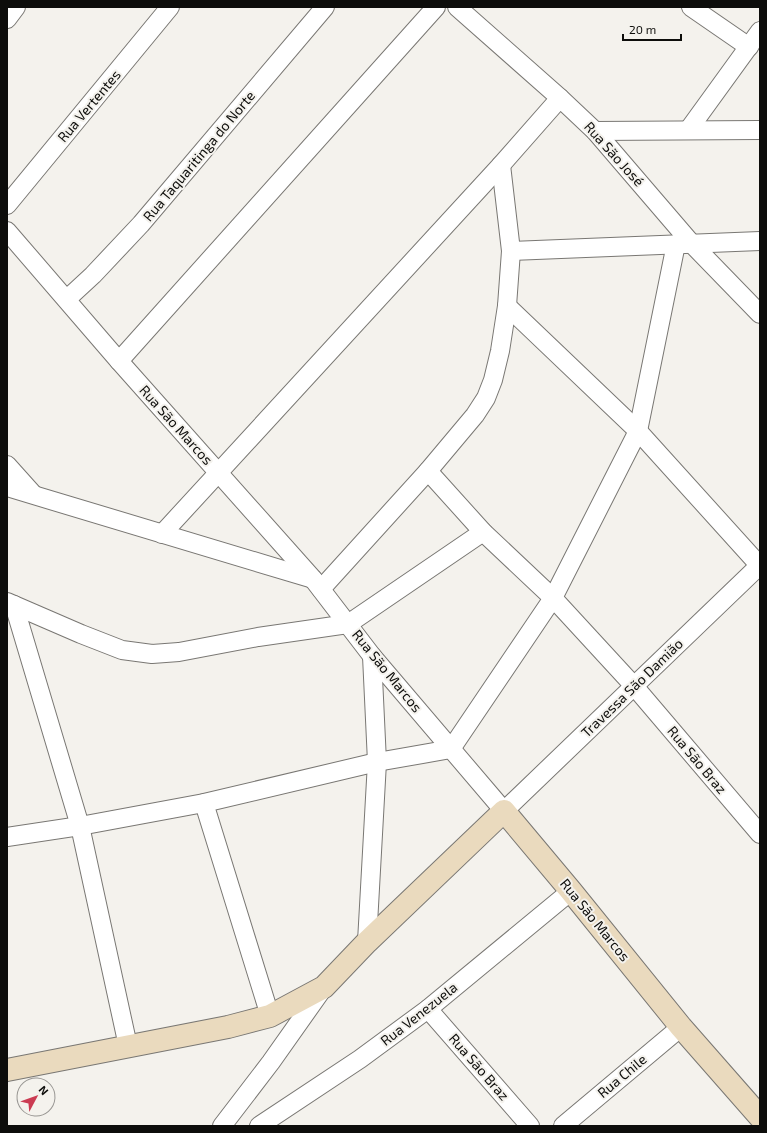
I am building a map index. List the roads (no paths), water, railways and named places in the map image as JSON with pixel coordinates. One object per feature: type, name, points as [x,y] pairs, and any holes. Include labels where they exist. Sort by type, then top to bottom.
[{"type":"street","points":[[7,19],[16,7]]},
{"type":"street","name":"Rua Vertentes","points":[[7,205],[170,7]]},
{"type":"street","name":"Rua Taquaritinga do Norte","points":[[67,299],[93,275],[135,230],[325,7]]},
{"type":"street","points":[[119,361],[436,7]]},
{"type":"street","name":"Rua São José","points":[[457,7],[595,131],[684,244],[760,314]]},
{"type":"street","points":[[691,7],[749,47]]},
{"type":"street","points":[[689,129],[760,31]]},
{"type":"street","points":[[162,534],[501,165],[560,98]]},
{"type":"street","points":[[595,131],[689,129],[760,130]]},
{"type":"street","points":[[7,487],[162,534],[317,584],[428,471],[475,415],[486,398],[493,380],[500,351],[507,306],[511,250],[501,165]]},
{"type":"street","name":"Rua São Marcos","points":[[7,231],[119,361],[317,584],[372,656],[571,891],[681,1027],[760,1117]]},
{"type":"street","points":[[511,250],[760,241]]},
{"type":"street","points":[[7,837],[80,826],[204,803],[377,762],[451,749],[553,598],[638,431],[684,244]]},
{"type":"street","points":[[507,306],[638,431],[760,565]]},
{"type":"street","points":[[7,465],[33,494]]},
{"type":"street","name":"Rua São Braz","points":[[428,471],[483,532],[553,598],[634,686],[760,834]]},
{"type":"street","points":[[10,603],[80,634],[122,650],[152,654],[179,652],[258,637],[348,624],[483,532]]},
{"type":"street","name":"Travessa São Damião","points":[[504,811],[760,565]]},
{"type":"street","points":[[10,603],[80,826],[128,1046]]},
{"type":"street","points":[[367,942],[377,762],[372,656]]},
{"type":"street","points":[[204,803],[270,1016]]},
{"type":"street","points":[[222,1126],[272,1062],[324,986],[367,942],[504,811]]},
{"type":"street","name":"Rua Venezuela","points":[[259,1126],[360,1059],[428,1009],[571,891]]},
{"type":"street","points":[[7,1070],[228,1027],[270,1016],[324,986]]},
{"type":"street","name":"Rua São Braz","points":[[428,1009],[530,1126]]},
{"type":"street","name":"Rua Chile","points":[[563,1126],[681,1027]]}]
